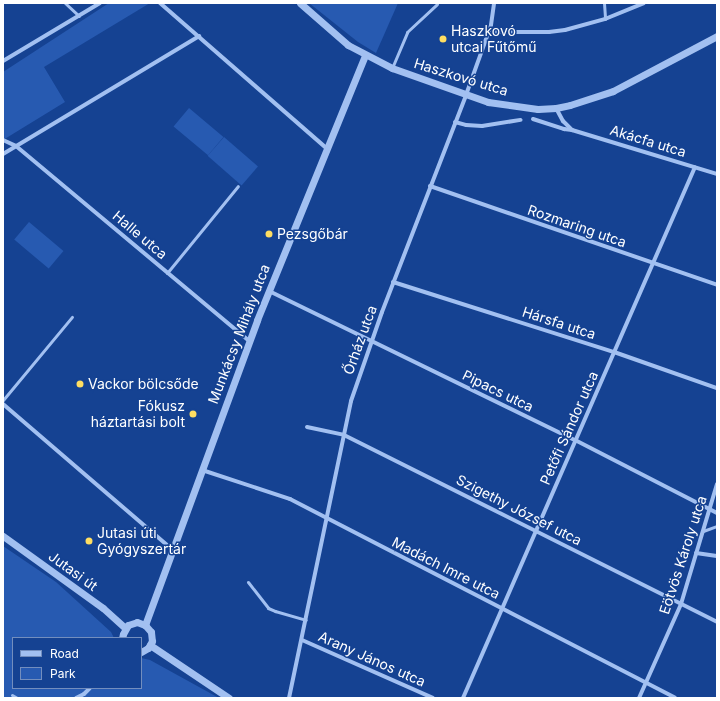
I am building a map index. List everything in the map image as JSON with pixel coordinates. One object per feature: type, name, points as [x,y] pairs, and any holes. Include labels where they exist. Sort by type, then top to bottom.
[{"type":"street","points":[[3,61],[100,3]]},
{"type":"street","points":[[160,3],[326,148]]},
{"type":"street","name":"Haszkovó utca","points":[[300,3],[348,44],[365,55],[392,68],[466,95],[500,105],[538,109],[556,108],[626,85],[717,36]]},
{"type":"street","name":"Őrház utca","points":[[289,698],[351,400],[393,282],[466,95],[492,20],[494,3]]},
{"type":"street","points":[[488,32],[557,32],[605,19],[644,3]]},
{"type":"street","points":[[3,154],[199,36]]},
{"type":"street","name":"Munkácsy Mihály utca","points":[[145,625],[249,341],[365,55]]},
{"type":"street","points":[[556,108],[563,121],[572,130]]},
{"type":"street","name":"Akácfa utca","points":[[533,119],[717,174]]},
{"type":"street","points":[[455,122],[466,125],[482,126],[521,120]]},
{"type":"street","name":"Halle utca","points":[[3,140],[16,146],[249,341]]},
{"type":"street","name":"Petőfi Sándor utca","points":[[463,698],[695,167]]},
{"type":"street","name":"Rozmaring utca","points":[[430,186],[717,285]]},
{"type":"street","name":"Hársfa utca","points":[[393,282],[614,352],[717,388]]},
{"type":"street","name":"Pipacs utca","points":[[269,291],[575,440],[717,513]]},
{"type":"street","points":[[3,404],[173,550]]},
{"type":"street","name":"Szigethy József utca","points":[[307,427],[344,435],[717,622]]},
{"type":"street","name":"Madách Imre utca","points":[[202,470],[290,499],[675,698]]},
{"type":"street","name":"Eötvös Károly utca","points":[[639,698],[681,604],[717,484]]},
{"type":"street","name":"Jutasi út","points":[[3,536],[102,608],[125,628]]},
{"type":"street","points":[[696,553],[717,556]]},
{"type":"street","points":[[122,637],[125,628],[132,623],[145,625],[152,636],[150,645],[142,651]]},
{"type":"street","name":"Arany János utca","points":[[302,640],[433,698]]},
{"type":"street","points":[[150,645],[229,698]]},
{"type":"street","points":[[76,698],[85,696]]},
{"type":"lane","points":[[65,3],[79,16]]},
{"type":"lane","points":[[604,3],[605,19]]},
{"type":"lane","points":[[392,68],[407,32],[437,4]]},
{"type":"lane","points":[[167,273],[238,186]]},
{"type":"lane","points":[[3,400],[72,317]]},
{"type":"lane","points":[[703,531],[717,526]]},
{"type":"lane","points":[[248,582],[268,608],[275,612],[306,620]]},
{"type":"lane","points":[[12,695],[17,698]]},
{"type":"green space","points":[[109,3],[150,3],[44,67],[65,102],[3,140],[3,72]]},
{"type":"green space","points":[[309,3],[398,3],[376,53],[358,42]]},
{"type":"green space","points":[[189,108],[223,137],[208,155],[174,126]]},
{"type":"green space","points":[[224,137],[258,167],[242,185],[208,156]]},
{"type":"green space","points":[[29,222],[63,251],[49,269],[14,240]]},
{"type":"green space","points":[[3,546],[56,582],[111,632],[114,637],[12,637],[12,689],[142,689],[142,658],[150,660],[219,698],[3,698]]},
{"type":"place","name":"Haszkovó utcai Fűtőmű","points":[[443,39]]},
{"type":"place","name":"Pezsgőbár","points":[[269,234]]},
{"type":"place","name":"Vackor bölcsőde","points":[[80,384]]},
{"type":"place","name":"Fókusz háztartási bolt","points":[[193,414]]},
{"type":"place","name":"Jutasi úti Gyógyszertár","points":[[89,541]]}]
